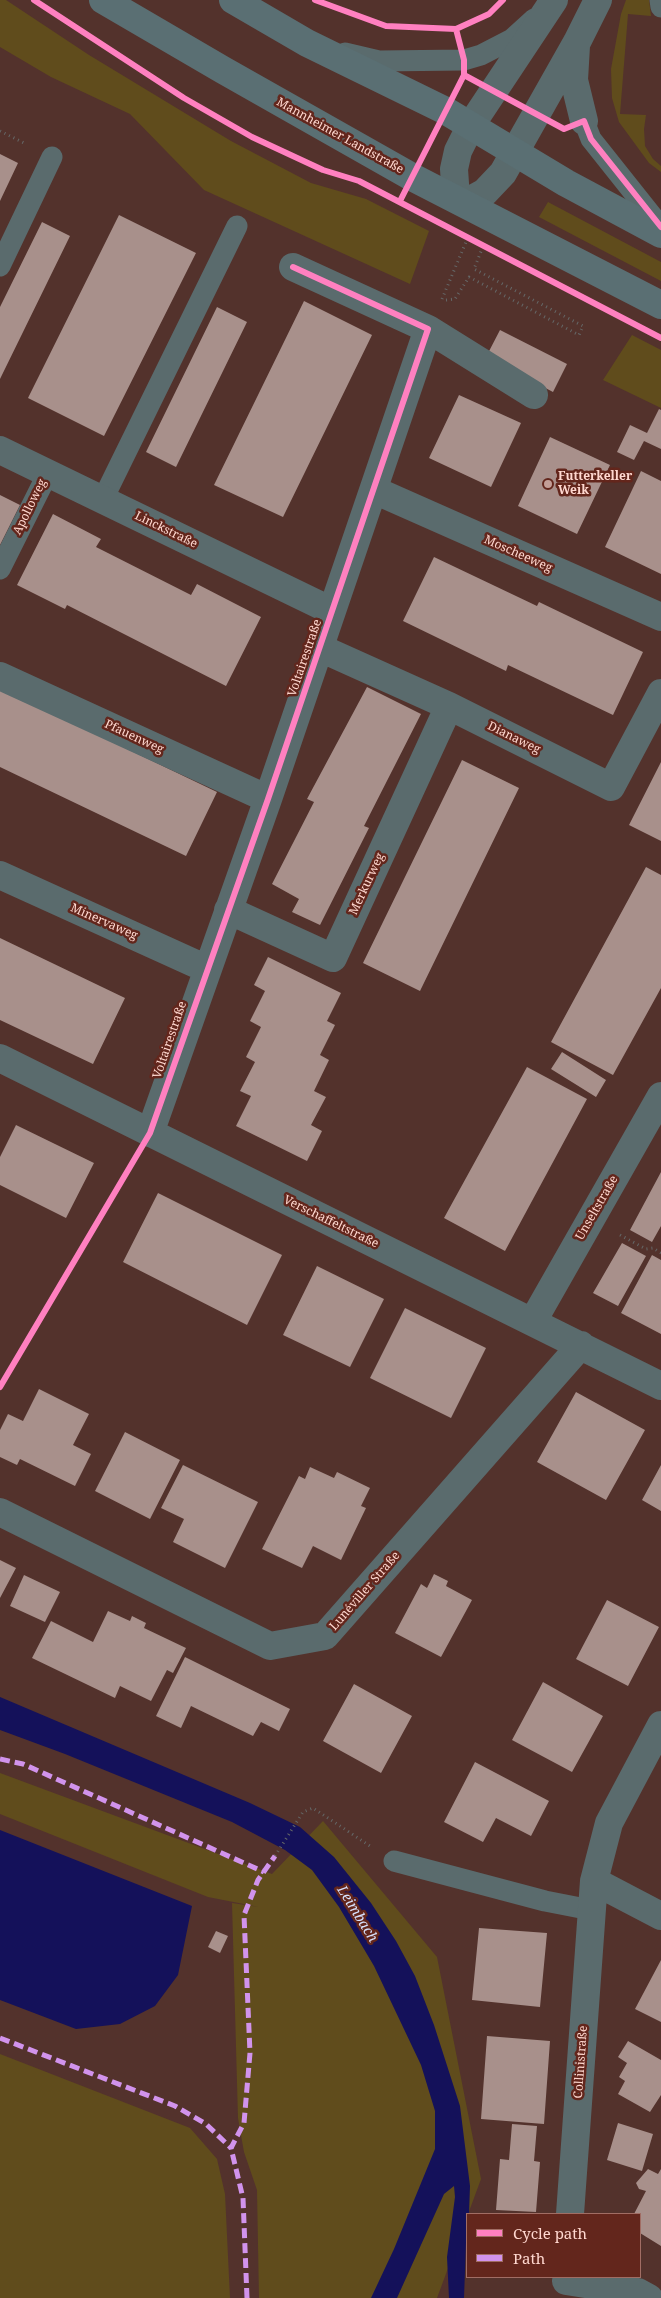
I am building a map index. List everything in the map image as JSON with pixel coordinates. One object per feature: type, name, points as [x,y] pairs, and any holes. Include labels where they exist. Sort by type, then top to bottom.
[{"type":"main road","name":"Mannheimer Landstraße","points":[[103,0],[412,176],[661,305]]},
{"type":"main road","points":[[233,0],[307,43],[393,84],[471,125],[514,152],[661,234]]},
{"type":"street","points":[[551,4],[471,125],[458,151],[454,169],[461,200],[485,192],[503,173],[577,42],[598,0]]},
{"type":"street","points":[[577,42],[574,80],[584,121]]},
{"type":"street","points":[[294,267],[428,329],[534,395]]},
{"type":"street","name":"Voltairestraße","points":[[150,1133],[268,799],[428,329]]},
{"type":"street","name":"Linckstraße","points":[[0,450],[332,611]]},
{"type":"street","name":"Moscheeweg","points":[[374,490],[661,617]]},
{"type":"street","name":"Dianaweg","points":[[320,648],[449,706],[611,787],[661,693]]},
{"type":"street","name":"Pfauenweg","points":[[0,676],[268,799]]},
{"type":"street","name":"Merkurweg","points":[[228,910],[333,958],[449,706]]},
{"type":"street","name":"Minervaweg","points":[[0,875],[207,969]]},
{"type":"street","name":"Verschaffeltstraße","points":[[0,1058],[661,1386]]},
{"type":"street","name":"Unseltstraße","points":[[533,1321],[661,1096]]},
{"type":"street","name":"Lunéviller Straße","points":[[0,1512],[270,1646],[325,1636],[581,1345]]},
{"type":"street","name":"Collinistraße","points":[[570,2213],[594,1881],[609,1823],[661,1725]]},
{"type":"street","points":[[594,1881],[661,1916]]},
{"type":"street","points":[[566,2285],[638,2292],[649,2298]]},
{"type":"lane","points":[[660,0],[661,7]]},
{"type":"lane","points":[[307,43],[379,61],[464,60],[481,55],[512,38],[551,4]]},
{"type":"lane","points":[[584,121],[591,139],[661,227]]},
{"type":"lane","points":[[0,266],[52,157]]},
{"type":"lane","points":[[103,499],[237,226]]},
{"type":"lane","name":"Apolloweg","points":[[0,569],[48,473]]},
{"type":"lane","points":[[394,1861],[545,1901],[591,1910]]},
{"type":"path","points":[[450,279],[468,236]]},
{"type":"path","points":[[441,301],[455,299],[469,277],[579,335],[583,326],[474,269],[484,245]]},
{"type":"path","points":[[653,1248],[661,1253]]},
{"type":"path","points":[[276,1856],[303,1812],[312,1808],[394,1861]]},
{"type":"shaded area","points":[[0,0],[6,0],[89,55],[231,141],[311,183],[366,199],[429,231],[410,284],[204,190],[130,114],[51,77],[0,47]]},
{"type":"shaded area","points":[[626,0],[649,0],[651,16],[628,14],[620,114],[646,115],[644,129],[645,146],[653,159],[661,166],[661,172],[649,163],[619,122],[612,98],[611,69],[621,14]]},
{"type":"shaded area","points":[[548,202],[661,262],[661,281],[539,217]]},
{"type":"shaded area","points":[[632,335],[661,350],[661,408],[603,380]]},
{"type":"shaded area","points":[[0,1773],[272,1874],[323,1821],[437,1957],[481,2179],[468,2213],[466,2213],[466,2220],[437,2298],[259,2298],[257,2190],[244,2152],[238,2118],[232,1903],[259,1907],[208,1897],[0,1814]]},
{"type":"shaded area","points":[[0,2054],[190,2128],[217,2159],[225,2194],[230,2298],[0,2298]]},
{"type":"water","name":"Leimbach","points":[[0,1697],[250,1803],[300,1827],[334,1857],[371,1903],[396,1941],[415,1976],[434,2025],[460,2106],[470,2186],[469,2213],[466,2213],[464,2298],[449,2298],[447,2257],[455,2197],[454,2186],[444,2194],[397,2298],[371,2298],[394,2249],[435,2149],[435,2111],[421,2065],[374,1966],[339,1907],[312,1870],[285,1850],[232,1822],[65,1754],[0,1730]]},
{"type":"water","points":[[0,1830],[192,1906],[178,1975],[155,2006],[120,2024],[76,2029],[0,2000]]},
{"type":"building","points":[[0,154],[18,163],[0,201]]},
{"type":"building","points":[[119,215],[196,253],[104,436],[28,398]]},
{"type":"building","points":[[42,222],[70,236],[0,379],[0,307]]},
{"type":"building","points":[[304,301],[372,335],[283,517],[214,485]]},
{"type":"building","points":[[217,307],[247,322],[176,467],[146,452]]},
{"type":"building","points":[[500,330],[567,364],[553,392],[486,357]]},
{"type":"building","points":[[459,395],[521,423],[491,487],[429,458]]},
{"type":"building","points":[[659,409],[661,410],[661,449],[644,441],[634,460],[617,452],[630,425],[647,433]]},
{"type":"building","points":[[550,437],[610,465],[577,534],[518,506]]},
{"type":"building","points":[[641,471],[661,481],[661,574],[605,547]]},
{"type":"building","points":[[0,495],[20,505],[0,545]]},
{"type":"building","points":[[53,514],[101,539],[96,547],[191,595],[197,584],[261,617],[226,686],[67,605],[65,609],[17,585]]},
{"type":"building","points":[[434,557],[537,606],[539,602],[643,652],[613,715],[508,665],[506,671],[403,621]]},
{"type":"building","points":[[367,687],[421,714],[364,826],[369,828],[320,925],[292,912],[299,899],[272,884],[314,802],[307,799]]},
{"type":"building","points":[[0,688],[217,792],[186,856],[0,767]]},
{"type":"building","points":[[462,760],[519,788],[420,991],[363,963]]},
{"type":"building","points":[[661,762],[661,841],[629,825]]},
{"type":"building","points":[[646,867],[661,875],[661,988],[613,1075],[551,1042]]},
{"type":"building","points":[[0,938],[125,998],[93,1064],[0,1020]]},
{"type":"building","points":[[268,957],[341,993],[327,1021],[335,1025],[320,1055],[329,1060],[314,1091],[326,1097],[311,1125],[322,1131],[307,1161],[236,1126],[251,1096],[240,1091],[255,1062],[246,1057],[261,1027],[250,1021],[265,991],[254,985]]},
{"type":"building","points":[[562,1052],[606,1080],[596,1097],[551,1069]]},
{"type":"building","points":[[527,1067],[587,1099],[505,1251],[444,1218]]},
{"type":"building","points":[[16,1125],[94,1163],[66,1218],[0,1185],[0,1157]]},
{"type":"building","points":[[661,1172],[661,1226],[652,1242],[630,1230]]},
{"type":"building","points":[[158,1193],[282,1255],[247,1325],[123,1262]]},
{"type":"building","points":[[622,1243],[646,1256],[618,1306],[593,1293]]},
{"type":"building","points":[[652,1255],[661,1260],[661,1334],[621,1313]]},
{"type":"building","points":[[317,1266],[384,1299],[350,1367],[283,1335]]},
{"type":"building","points":[[405,1308],[486,1348],[451,1418],[370,1378]]},
{"type":"building","points":[[39,1389],[89,1414],[73,1445],[91,1454],[75,1486],[20,1459],[17,1465],[0,1457],[0,1430],[8,1414],[23,1421]]},
{"type":"building","points":[[576,1392],[645,1430],[606,1500],[537,1462]]},
{"type":"building","points":[[125,1432],[180,1460],[150,1519],[95,1491]]},
{"type":"building","points":[[183,1465],[258,1502],[225,1568],[173,1542],[184,1519],[161,1508]]},
{"type":"building","points":[[661,1465],[661,1511],[642,1500]]},
{"type":"building","points":[[310,1467],[334,1478],[337,1472],[370,1488],[361,1506],[366,1508],[341,1560],[313,1546],[302,1568],[262,1549],[299,1476],[305,1479]]},
{"type":"building","points":[[0,1560],[16,1568],[0,1598]]},
{"type":"building","points":[[434,1574],[448,1581],[446,1586],[472,1600],[441,1657],[395,1633],[421,1584],[427,1588]]},
{"type":"building","points":[[24,1575],[60,1592],[45,1622],[10,1606]]},
{"type":"building","points":[[607,1600],[659,1627],[628,1686],[576,1659]]},
{"type":"building","points":[[108,1611],[130,1621],[132,1616],[146,1623],[144,1628],[186,1648],[173,1673],[167,1670],[151,1701],[120,1686],[115,1698],[32,1658],[51,1621],[93,1642]]},
{"type":"building","points":[[185,1657],[290,1709],[279,1731],[261,1722],[253,1736],[191,1706],[181,1728],[156,1716]]},
{"type":"building","points":[[543,1682],[603,1716],[572,1772],[512,1740]]},
{"type":"building","points":[[354,1684],[412,1716],[381,1773],[323,1741]]},
{"type":"building","points":[[475,1762],[549,1801],[531,1836],[496,1818],[483,1842],[444,1822]]},
{"type":"building","points":[[479,1928],[547,1933],[540,2007],[472,2000]]},
{"type":"building","points":[[216,1931],[228,1936],[220,1953],[208,1947]]},
{"type":"building","points":[[661,1960],[661,2022],[635,2009]]},
{"type":"building","points":[[487,2036],[550,2041],[544,2124],[481,2119]]},
{"type":"building","points":[[628,2041],[661,2060],[661,2095],[650,2112],[618,2094],[625,2081],[619,2077],[627,2063],[618,2057]]},
{"type":"building","points":[[618,2123],[653,2134],[642,2171],[607,2160]]},
{"type":"building","points":[[512,2124],[537,2126],[534,2161],[540,2162],[536,2212],[496,2210],[500,2159],[509,2160]]},
{"type":"building","points":[[648,2169],[658,2174],[661,2169],[661,2246],[641,2234],[641,2213],[635,2213],[646,2191],[639,2189],[636,2183]]},
{"type":"marked path","points":[[0,1759],[23,1764],[264,1872]]},
{"type":"marked path","points":[[247,2298],[243,2198],[231,2148],[244,2123],[250,2053],[244,1915],[258,1880],[275,1856]]},
{"type":"marked path","points":[[0,2038],[175,2106],[206,2124],[231,2148]]},
{"type":"cycle path","points":[[34,0],[184,98],[252,137],[323,170],[359,181],[661,338]]},
{"type":"cycle path","points":[[315,0],[386,26],[456,29],[489,14],[503,0]]},
{"type":"cycle path","points":[[456,29],[464,60],[464,75],[564,129],[584,121],[591,139],[661,227]]},
{"type":"cycle path","points":[[400,201],[464,75]]},
{"type":"cycle path","points":[[0,1387],[150,1133],[268,799],[428,329],[293,267]]},
{"type":"place","name":"Futterkeller Weik","points":[[548,484]]}]
